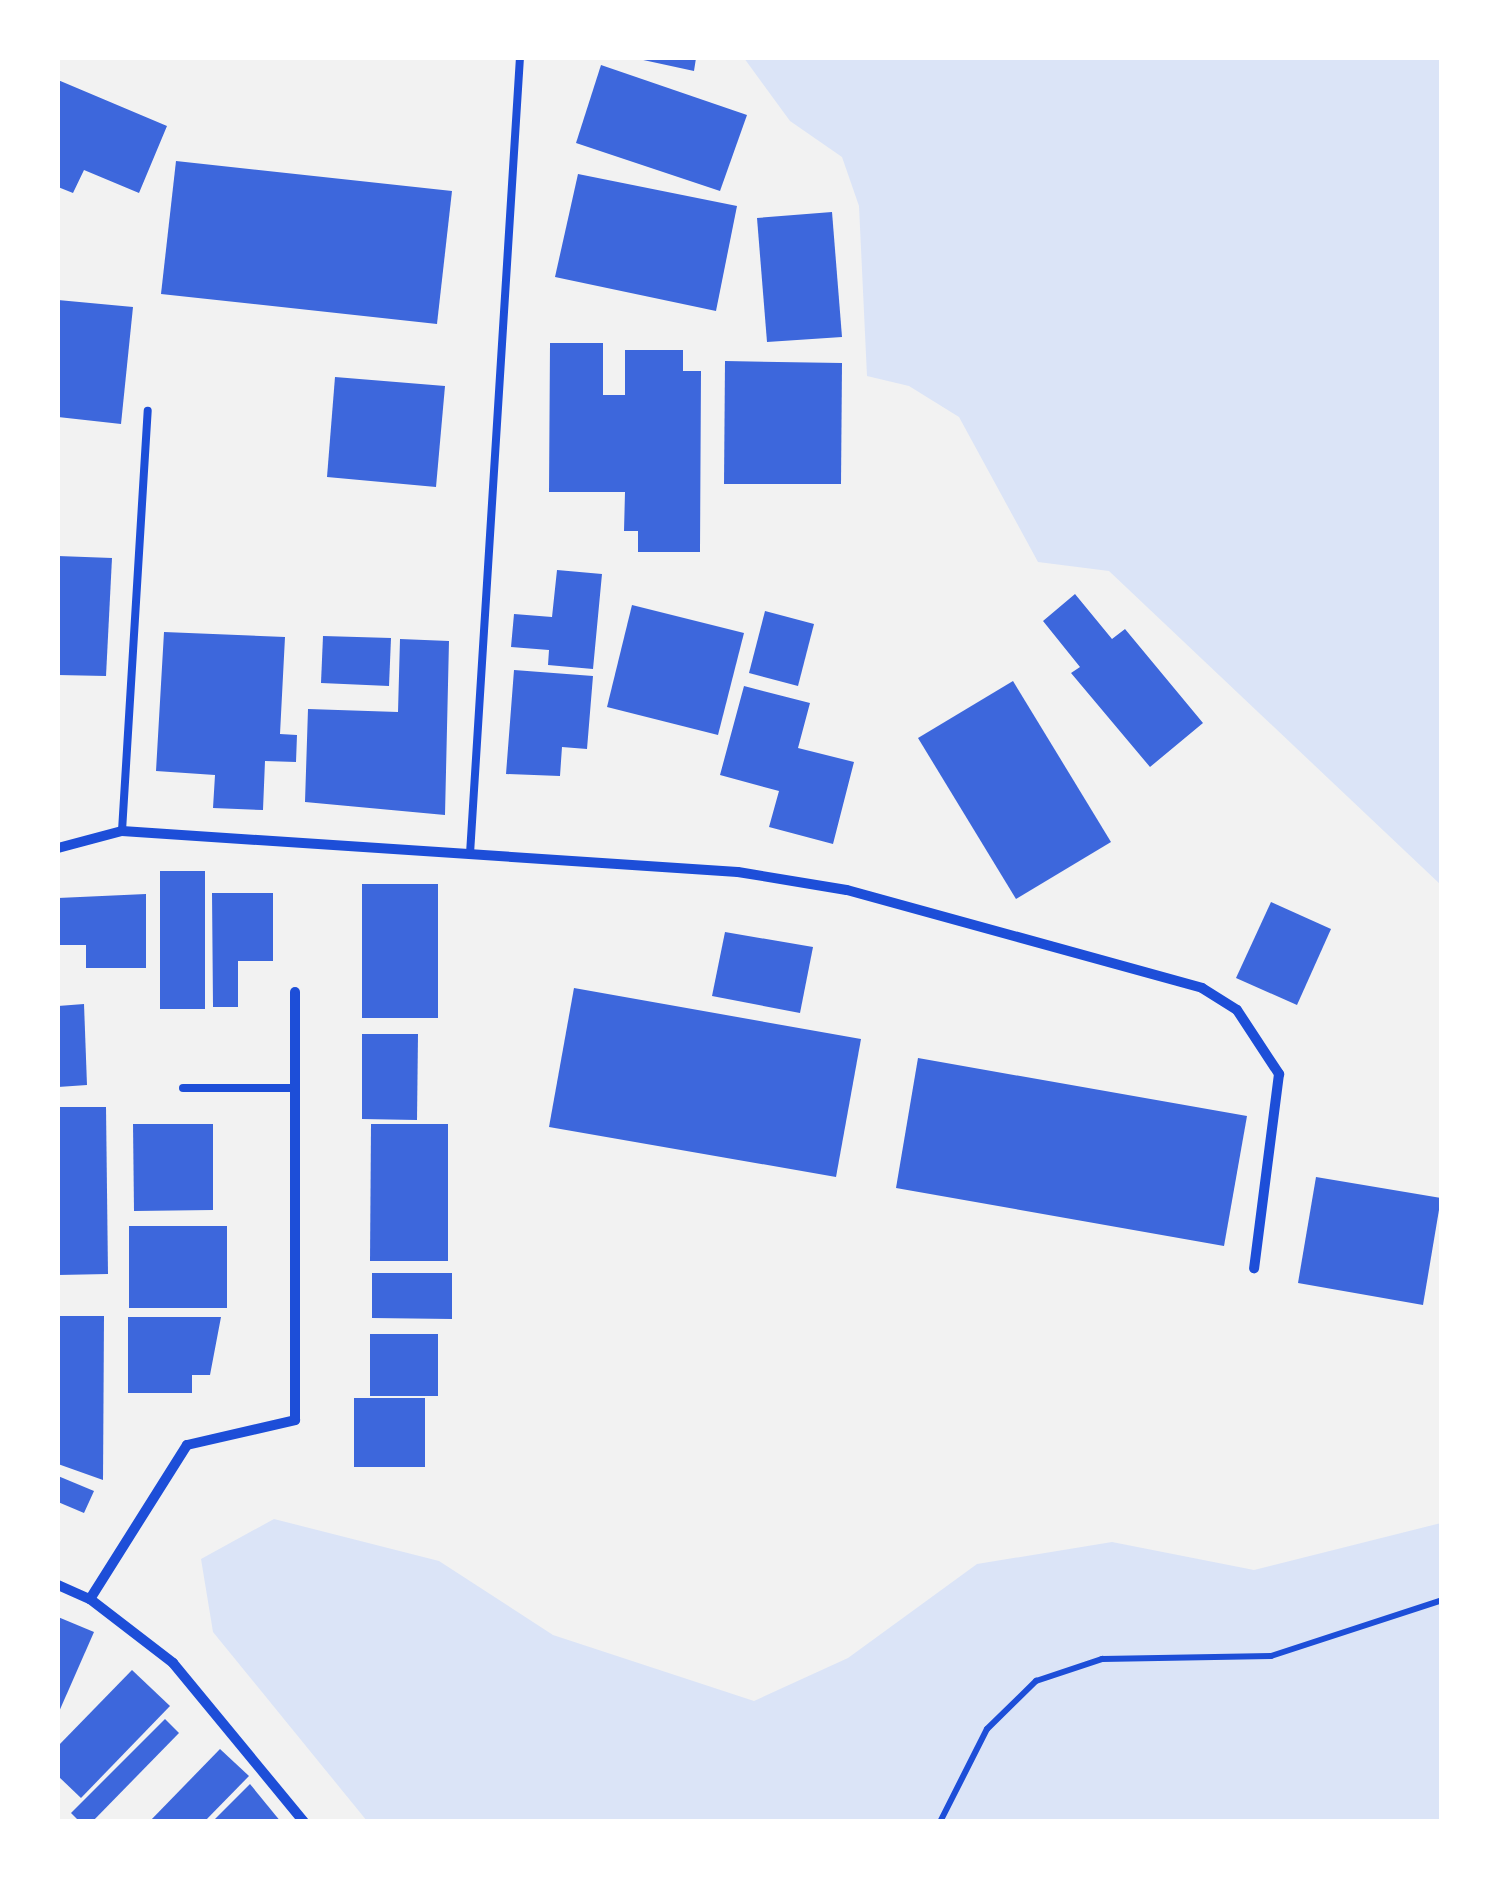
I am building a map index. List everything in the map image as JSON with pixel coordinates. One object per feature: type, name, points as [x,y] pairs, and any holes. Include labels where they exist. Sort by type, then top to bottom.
[{"type":"street","points":[[58,848],[122,831],[799,880],[1202,988],[1247,1021],[1279,1074],[1254,1268]]},
{"type":"street","points":[[90,1599],[187,1445],[295,1420],[295,992]]},
{"type":"street","points":[[58,1585],[90,1599],[174,1663],[304,1822]]},
{"type":"lane","points":[[470,854],[520,58]]},
{"type":"lane","points":[[122,831],[148,410]]},
{"type":"lane","points":[[183,1088],[295,1088]]},
{"type":"path","points":[[940,1822],[988,1729],[1036,1682],[1102,1660],[1272,1656],[1442,1600]]},
{"type":"shaded area","points":[[744,58],[1441,58],[1441,885],[1109,571],[1038,562],[959,417],[909,386],[867,376],[859,206],[842,157],[790,121]]},
{"type":"shaded area","points":[[274,1519],[439,1561],[553,1635],[754,1701],[848,1658],[977,1564],[1112,1542],[1254,1570],[1441,1523],[1441,1821],[367,1821],[213,1632],[201,1559]]},
{"type":"building","points":[[634,58],[696,58],[694,71]]},
{"type":"building","points":[[601,65],[747,115],[720,191],[576,143]]},
{"type":"building","points":[[58,80],[167,126],[139,193],[84,170],[73,193],[58,187]]},
{"type":"building","points":[[176,161],[452,191],[437,324],[161,294]]},
{"type":"building","points":[[578,174],[737,206],[716,311],[555,277]]},
{"type":"building","points":[[832,212],[842,337],[767,342],[757,218]]},
{"type":"building","points":[[58,300],[133,307],[121,424],[58,417]]},
{"type":"building","points":[[550,343],[603,343],[603,395],[625,395],[625,350],[683,350],[683,371],[701,371],[700,552],[638,552],[638,531],[624,531],[625,492],[549,492]]},
{"type":"building","points":[[725,361],[842,363],[841,484],[724,484]]},
{"type":"building","points":[[335,377],[445,386],[436,487],[327,477]]},
{"type":"building","points":[[58,556],[112,558],[106,676],[58,675]]},
{"type":"building","points":[[557,570],[602,574],[593,669],[548,665],[549,650],[511,647],[514,614],[552,617]]},
{"type":"building","points":[[1075,594],[1112,639],[1125,629],[1203,723],[1150,767],[1071,673],[1080,667],[1043,621]]},
{"type":"building","points":[[632,605],[744,633],[718,735],[607,707]]},
{"type":"building","points":[[765,611],[814,624],[798,686],[749,673]]},
{"type":"building","points":[[164,632],[285,637],[280,734],[297,735],[296,762],[265,761],[263,810],[213,808],[215,775],[156,771]]},
{"type":"building","points":[[323,636],[391,638],[389,686],[321,683]]},
{"type":"building","points":[[400,639],[449,641],[445,815],[305,802],[308,709],[398,712]]},
{"type":"building","points":[[514,670],[593,676],[587,749],[562,747],[560,776],[506,774]]},
{"type":"building","points":[[1013,681],[1111,842],[1016,899],[918,738]]},
{"type":"building","points":[[744,686],[810,703],[798,748],[854,762],[833,844],[769,827],[779,791],[720,775]]},
{"type":"building","points":[[160,871],[205,871],[205,1009],[160,1009]]},
{"type":"building","points":[[362,884],[438,884],[438,1018],[362,1018]]},
{"type":"building","points":[[212,893],[273,893],[273,961],[238,961],[238,1007],[213,1007]]},
{"type":"building","points":[[146,894],[146,968],[86,968],[86,945],[58,945],[58,898]]},
{"type":"building","points":[[1271,902],[1331,929],[1297,1005],[1236,978]]},
{"type":"building","points":[[725,932],[813,947],[800,1013],[712,996]]},
{"type":"building","points":[[574,988],[861,1039],[836,1177],[549,1127]]},
{"type":"building","points":[[84,1004],[87,1085],[58,1087],[58,1006]]},
{"type":"building","points":[[362,1034],[418,1034],[417,1120],[362,1119]]},
{"type":"building","points":[[918,1058],[1247,1116],[1224,1246],[896,1188]]},
{"type":"building","points":[[58,1107],[106,1107],[108,1274],[58,1275]]},
{"type":"building","points":[[133,1124],[213,1124],[213,1210],[134,1211]]},
{"type":"building","points":[[371,1124],[448,1124],[448,1261],[370,1261]]},
{"type":"building","points":[[1316,1177],[1441,1198],[1423,1305],[1298,1283]]},
{"type":"building","points":[[129,1226],[227,1226],[227,1308],[129,1308]]},
{"type":"building","points":[[372,1273],[452,1273],[452,1319],[372,1318]]},
{"type":"building","points":[[58,1316],[104,1316],[103,1480],[58,1464]]},
{"type":"building","points":[[128,1317],[221,1317],[210,1375],[192,1375],[192,1393],[128,1393]]},
{"type":"building","points":[[370,1334],[438,1334],[438,1396],[370,1396]]},
{"type":"building","points":[[354,1398],[425,1398],[425,1467],[354,1467]]},
{"type":"building","points":[[58,1476],[94,1491],[84,1513],[58,1502]]},
{"type":"building","points":[[58,1617],[94,1632],[58,1714]]},
{"type":"building","points":[[132,1670],[170,1706],[81,1798],[58,1776],[58,1746]]},
{"type":"building","points":[[165,1719],[179,1733],[92,1822],[80,1822],[71,1813]]},
{"type":"building","points":[[220,1749],[249,1776],[204,1822],[149,1822]]},
{"type":"building","points":[[250,1784],[281,1822],[212,1822]]}]
